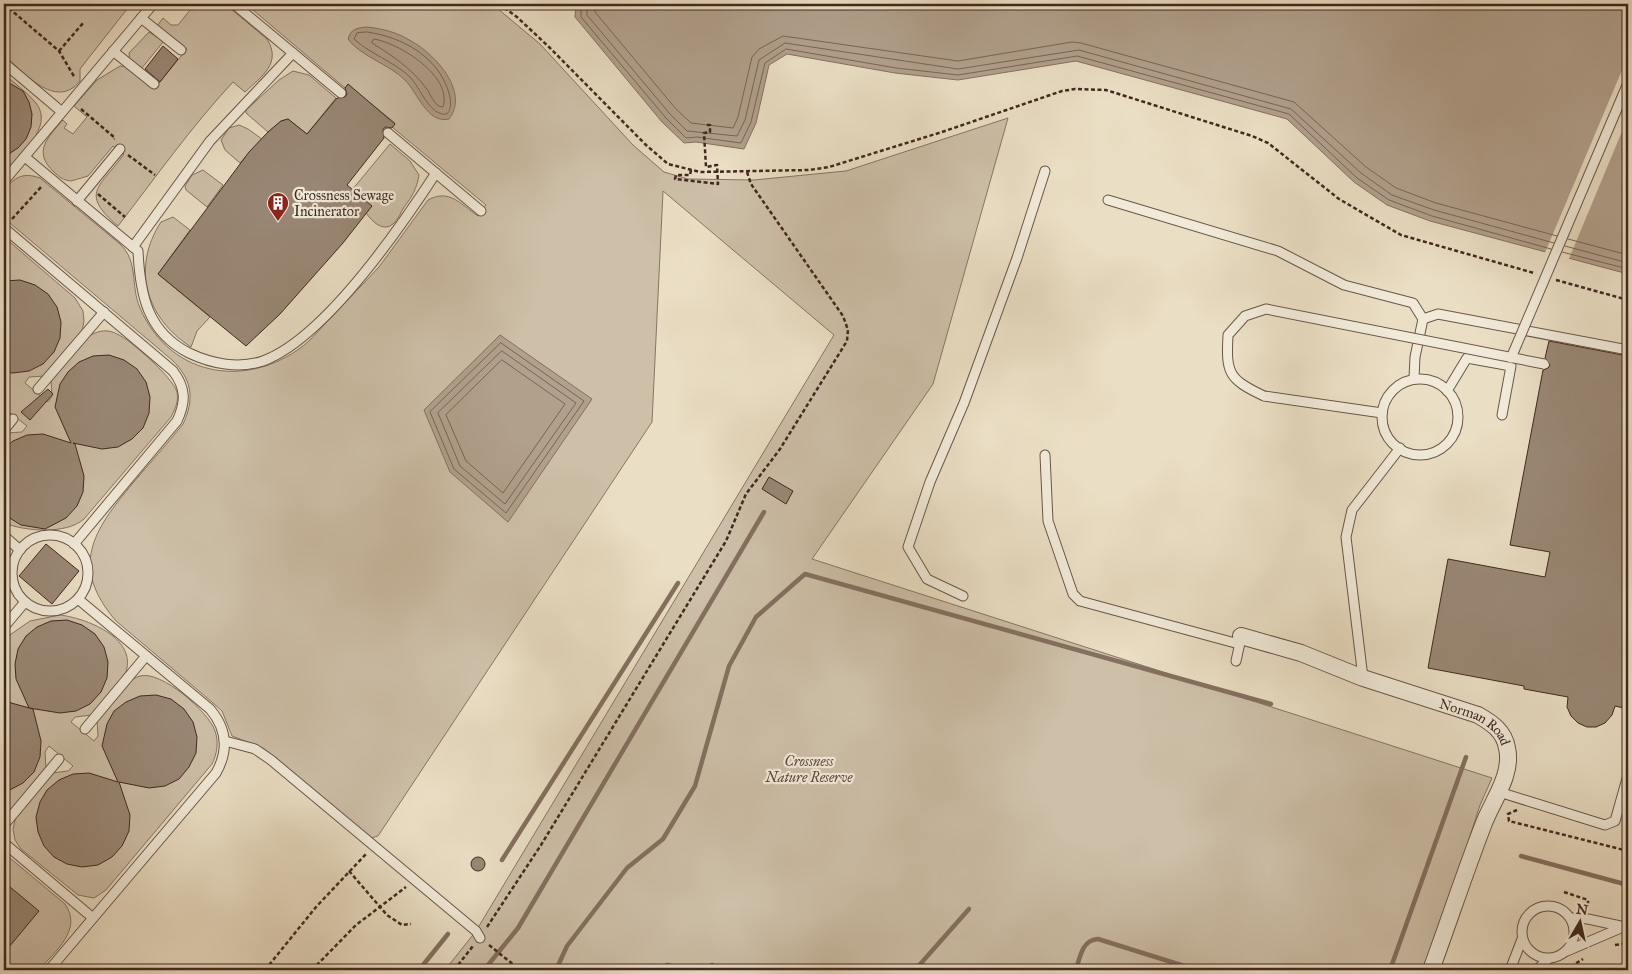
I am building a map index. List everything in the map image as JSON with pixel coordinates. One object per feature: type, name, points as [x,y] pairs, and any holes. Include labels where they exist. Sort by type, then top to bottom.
[{"type":"street","name":"Norman Road","points":[[1240,640],[1301,653],[1363,678],[1478,716],[1493,723],[1502,734],[1507,748],[1508,762],[1499,792],[1485,821],[1431,970]]},
{"type":"lane","points":[[4,181],[154,4]]},
{"type":"lane","points":[[234,4],[341,93]]},
{"type":"lane","points":[[141,18],[182,50]]},
{"type":"lane","points":[[113,51],[154,84]]},
{"type":"lane","points":[[133,247],[210,141],[293,53]]},
{"type":"lane","points":[[4,63],[62,112]]},
{"type":"lane","points":[[1511,358],[1628,83]]},
{"type":"lane","points":[[388,133],[481,210]]},
{"type":"lane","points":[[78,201],[120,149]]},
{"type":"lane","points":[[25,157],[138,251],[139,281],[143,298],[159,329],[184,351],[214,363],[246,364],[262,361],[294,343],[339,302],[399,229],[436,173]]},
{"type":"lane","points":[[963,596],[927,579],[908,546],[930,482],[964,403],[1017,258],[1045,172]]},
{"type":"lane","points":[[1108,200],[1278,251],[1344,285],[1413,303],[1423,319],[1415,357],[1414,378]]},
{"type":"lane","points":[[4,228],[174,371],[184,389],[184,400],[177,421],[74,544]]},
{"type":"lane","points":[[1382,412],[1264,396],[1242,385],[1227,365],[1228,335],[1245,316],[1266,309],[1544,364]]},
{"type":"lane","points":[[38,389],[104,312]]},
{"type":"lane","points":[[1423,319],[1438,314],[1628,350]]},
{"type":"lane","points":[[1447,391],[1467,358],[1511,366],[1502,415]]},
{"type":"lane","points":[[1414,378],[1440,386],[1447,391],[1456,405],[1458,414],[1453,436],[1442,448],[1433,453],[1415,455],[1400,448],[1388,436],[1382,425],[1382,412],[1386,397],[1399,384],[1414,378]]},
{"type":"lane","points":[[4,430],[13,419]]},
{"type":"lane","points":[[1363,678],[1346,537],[1352,510],[1400,448]]},
{"type":"lane","points":[[1045,455],[1048,521],[1073,594],[1080,601],[1240,640],[1236,661]]},
{"type":"lane","points":[[50,535],[63,537],[74,544],[82,553],[87,564],[86,582],[78,599],[69,606],[57,611],[33,608],[25,602],[15,590],[12,577],[12,564],[20,550],[37,537],[50,535]]},
{"type":"lane","points":[[4,536],[20,550]]},
{"type":"lane","points":[[49,970],[216,773],[222,758],[225,741],[221,725],[210,709],[78,599]]},
{"type":"lane","points":[[4,627],[25,602]]},
{"type":"lane","points":[[84,729],[146,656]]},
{"type":"lane","points":[[225,741],[247,746],[263,754],[476,931],[480,938]]},
{"type":"lane","points":[[4,825],[59,759]]},
{"type":"lane","points":[[1499,792],[1605,826],[1615,822],[1628,775]]},
{"type":"lane","points":[[4,843],[93,918]]},
{"type":"lane","points":[[1510,970],[1522,939],[1524,920],[1538,907],[1551,906],[1562,910],[1571,918],[1574,930],[1572,943],[1567,951]]},
{"type":"lane","points":[[1571,918],[1588,919],[1626,927]]},
{"type":"lane","points":[[1522,939],[1527,949],[1534,955],[1548,958],[1559,956],[1626,927]]},
{"type":"lane","points":[[1537,970],[1548,958]]},
{"type":"path","points":[[4,4],[59,51],[82,89]]},
{"type":"path","points":[[499,4],[517,17],[549,47],[646,145],[668,164],[691,170],[747,172],[829,167],[942,132],[1062,91],[1075,89],[1106,90],[1252,136],[1268,143],[1339,199],[1401,235],[1538,275]]},
{"type":"path","points":[[59,51],[84,22]]},
{"type":"path","points":[[691,170],[690,175],[676,175],[675,179],[718,184],[717,165],[706,166],[704,133],[710,132],[710,125],[706,125]]},
{"type":"path","points":[[454,970],[480,938],[541,845],[726,541],[746,494],[780,449],[847,341],[848,330],[843,316],[751,184],[747,172]]},
{"type":"path","points":[[1555,280],[1628,300]]},
{"type":"path","points":[[1521,808],[1508,814],[1509,822],[1628,851]]},
{"type":"path","points":[[265,970],[316,907],[374,846]]},
{"type":"path","points":[[349,871],[387,914],[402,925],[410,924]]},
{"type":"path","points":[[312,970],[356,925],[413,880]]},
{"type":"path","points":[[1564,892],[1588,900],[1588,919]]},
{"type":"path","points":[[480,938],[520,970]]},
{"type":"green space","points":[[4,4],[131,4],[80,69],[80,81],[71,89],[61,92],[40,86],[4,55]]},
{"type":"green space","points":[[195,4],[225,4],[267,39],[271,48],[271,62],[263,75],[245,92],[233,82],[188,134],[118,226],[99,205],[96,197],[101,182],[124,154],[113,146],[88,176],[71,181],[59,177],[47,165],[43,151],[45,145],[52,132],[63,120],[67,124],[64,128],[73,134],[87,117],[74,106],[97,80],[120,66],[128,67],[154,89],[187,49],[157,26],[163,18],[171,25],[178,25]]},
{"type":"green space","name":"Crossness Nature Reserve","points":[[246,4],[492,4],[540,44],[633,145],[664,172],[688,179],[754,180],[846,171],[1008,118],[933,384],[812,559],[1492,778],[1480,805],[1427,970],[445,970],[476,931],[834,335],[663,191],[652,422],[378,836],[371,838],[263,748],[232,736],[222,711],[116,621],[102,601],[93,583],[90,566],[92,549],[98,533],[119,500],[183,424],[187,415],[190,398],[187,382],[184,374],[172,360],[4,218],[4,190],[20,177],[34,176],[40,178],[126,251],[132,266],[135,291],[140,308],[154,332],[172,350],[192,363],[215,370],[239,371],[263,367],[287,357],[309,341],[379,267],[428,200],[443,196],[449,197],[455,199],[478,216],[486,205],[392,127],[395,123],[348,85],[345,88]]},
{"type":"green space","points":[[149,32],[164,41],[141,69],[130,60],[129,53]]},
{"type":"green space","points":[[293,71],[309,75],[336,98],[307,134],[288,119],[281,121],[268,132],[246,113],[246,110],[279,80]]},
{"type":"green space","points":[[4,74],[25,91],[36,103],[41,112],[41,122],[38,132],[32,141],[4,174]]},
{"type":"green space","points":[[239,125],[262,139],[240,163],[225,150],[221,140],[229,128]]},
{"type":"green space","points":[[390,144],[410,161],[419,175],[414,192],[398,218],[387,227],[380,226],[368,216],[352,190]]},
{"type":"green space","points":[[203,170],[223,185],[207,207],[186,190],[185,186],[192,175]]},
{"type":"green space","points":[[173,217],[190,230],[158,274],[210,317],[197,331],[191,347],[163,322],[154,307],[148,291],[145,274],[152,239],[161,222]]},
{"type":"green space","points":[[4,237],[75,298],[83,311],[82,332],[45,376],[29,377],[25,383],[48,402],[52,396],[51,380],[71,354],[89,336],[106,331],[123,338],[141,351],[168,378],[177,392],[177,402],[171,417],[84,519],[67,528],[45,530],[22,528],[4,523],[4,435],[6,433],[22,432],[27,426],[4,408]]},
{"type":"green space","points":[[60,615],[95,625],[117,639],[124,649],[127,660],[126,672],[123,678],[92,715],[75,717],[71,722],[94,741],[98,736],[97,719],[116,694],[128,683],[140,676],[160,679],[183,694],[211,723],[217,739],[216,752],[212,764],[106,890],[94,898],[78,895],[21,849],[15,840],[13,829],[16,816],[52,773],[68,771],[73,766],[49,746],[45,752],[46,768],[12,809],[4,814],[4,639],[30,621]]},
{"type":"green space","points":[[4,853],[65,904],[70,914],[71,923],[65,940],[39,970],[4,970]]},
{"type":"water","points":[[576,4],[1628,4],[1628,274],[1430,221],[1387,205],[1354,182],[1287,119],[1076,61],[958,80],[895,73],[787,54],[769,65],[756,123],[744,149],[696,142],[684,143],[662,122],[575,17]]},
{"type":"water","points":[[367,27],[390,31],[406,38],[420,47],[439,64],[453,86],[455,97],[454,108],[449,119],[435,117],[424,106],[405,80],[353,45],[348,39],[354,30]]},
{"type":"water","points":[[500,335],[592,399],[508,522],[450,472],[424,410]]},
{"type":"pier","points":[[1628,56],[1628,117],[1568,261],[1544,255]]},
{"type":"building","points":[[163,46],[178,59],[160,82],[145,69]]},
{"type":"building","points":[[4,80],[23,91],[29,102],[32,114],[31,127],[26,139],[18,148],[4,157]]},
{"type":"building","name":"Crossness Sewage Incinerator","points":[[348,84],[395,124],[392,128],[386,127],[383,129],[384,138],[347,185],[372,206],[343,243],[280,314],[246,346],[158,274],[249,152],[268,132],[281,121],[288,119],[307,134],[337,98],[345,97],[347,94],[345,88]]},
{"type":"building","points":[[20,280],[35,285],[48,294],[57,307],[61,322],[60,338],[54,352],[43,364],[29,371],[4,372],[4,281]]},
{"type":"building","points":[[1549,341],[1628,356],[1628,709],[1615,706],[1612,715],[1605,723],[1596,727],[1587,727],[1578,723],[1571,716],[1567,707],[1568,697],[1524,689],[1524,686],[1428,668],[1448,559],[1545,577],[1550,552],[1510,545],[1543,370],[1550,365],[1545,358]]},
{"type":"building","points":[[109,355],[124,360],[137,369],[146,382],[150,397],[149,413],[143,428],[132,439],[118,447],[102,449],[73,443],[75,444],[84,476],[83,492],[77,506],[66,518],[45,529],[21,525],[8,517],[4,512],[4,449],[13,441],[27,435],[43,434],[71,443],[55,407],[60,384],[68,372],[79,362],[93,356]]},
{"type":"building","points":[[48,389],[53,394],[30,420],[21,412]]},
{"type":"building","points":[[769,477],[793,491],[786,504],[762,489]]},
{"type":"building","points":[[46,544],[79,571],[52,604],[19,576]]},
{"type":"building","points":[[67,620],[82,625],[95,634],[104,647],[108,662],[107,678],[101,692],[90,704],[76,711],[60,713],[29,708],[16,679],[15,664],[18,649],[26,636],[37,627],[51,621]]},
{"type":"building","points":[[156,695],[171,699],[184,709],[193,722],[197,737],[196,753],[189,767],[179,779],[165,786],[149,788],[119,782],[130,815],[129,831],[122,846],[112,857],[98,865],[82,867],[67,864],[54,857],[44,846],[38,832],[36,817],[40,802],[47,790],[59,780],[73,774],[89,773],[118,782],[102,746],[107,724],[114,711],[126,702],[140,696]]},
{"type":"building","points":[[4,701],[33,709],[41,741],[40,757],[34,772],[23,783],[4,793]]},
{"type":"building","points":[[475,857],[481,857],[485,864],[481,871],[475,871],[471,867],[471,861]]},
{"type":"building","points":[[4,882],[39,911],[4,953]]},
{"type":"waterway","points":[[484,970],[518,928],[764,512]]},
{"type":"waterway","points":[[556,970],[567,946],[627,868],[663,839],[695,786],[729,666],[756,617],[805,574],[1271,704]]},
{"type":"waterway","points":[[502,860],[678,583]]},
{"type":"waterway","points":[[1390,970],[1466,757]]},
{"type":"waterway","points":[[1521,856],[1628,885]]},
{"type":"waterway","points":[[915,970],[969,909]]},
{"type":"waterway","points":[[419,970],[448,934]]},
{"type":"waterway","points":[[1076,970],[1082,950],[1088,942],[1098,939],[1197,970]]},
{"type":"waterway","points":[[667,965],[685,970]]},
{"type":"waterway","points":[[711,970],[712,965]]},
{"type":"place","name":"Crossness Sewage Incinerator","points":[[278,222]]}]
